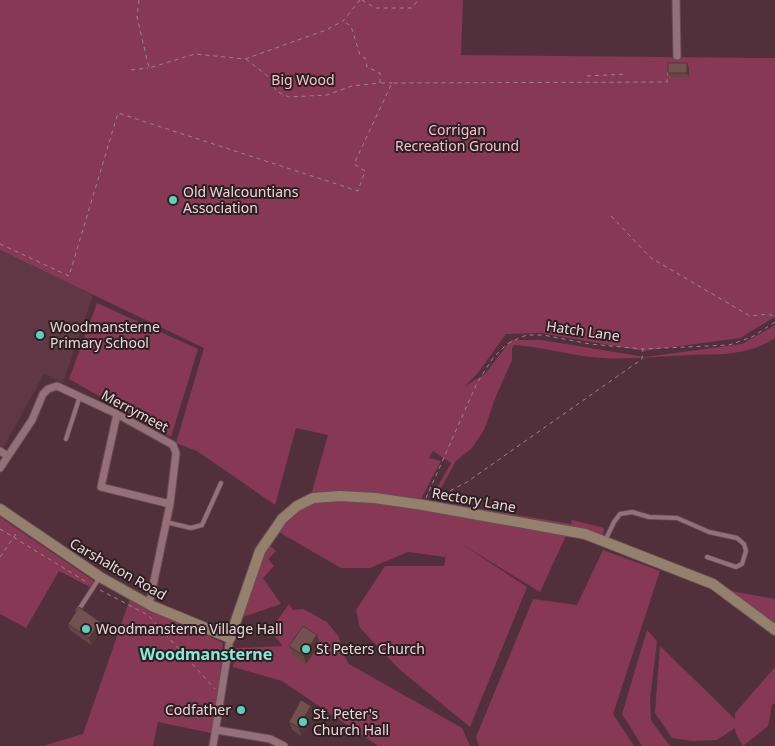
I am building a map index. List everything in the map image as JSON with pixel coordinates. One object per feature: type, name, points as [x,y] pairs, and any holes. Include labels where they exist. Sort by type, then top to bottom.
[{"type":"main road","name":"Rectory Lane","points":[[230,638],[265,542],[282,519],[297,506],[313,498],[340,496],[375,498],[423,505],[585,534],[713,584],[775,630]]},
{"type":"main road","name":"Carshalton Road","points":[[0,509],[100,577],[149,604],[230,638]]},
{"type":"street","points":[[676,0],[676,58]]},
{"type":"street","name":"Merrymeet","points":[[0,468],[48,389],[56,386],[117,414],[175,449],[170,504],[149,604]]},
{"type":"street","points":[[117,414],[98,488],[170,504]]},
{"type":"street","points":[[0,451],[8,456]]},
{"type":"street","points":[[213,746],[230,638]]},
{"type":"street","points":[[217,730],[270,739],[284,746]]},
{"type":"lane","points":[[66,439],[80,396]]},
{"type":"lane","points":[[166,522],[198,528],[209,513],[221,483]]},
{"type":"lane","points":[[605,541],[620,514],[632,512],[649,517],[677,518],[709,532],[736,538],[744,544],[746,550],[742,564],[736,566],[708,557]]},
{"type":"lane","points":[[73,619],[100,577]]},
{"type":"path","points":[[139,0],[137,17],[149,68]]},
{"type":"path","points":[[131,70],[149,68],[195,54],[245,59],[326,30],[343,21],[361,0],[375,8],[412,8],[418,0]]},
{"type":"path","points":[[343,21],[351,26],[360,55],[366,59],[367,67],[380,73],[380,83]]},
{"type":"path","points":[[245,59],[270,78],[276,91],[289,97],[327,95],[352,86],[380,83],[667,82],[669,62],[676,58]]},
{"type":"path","points":[[587,76],[627,74]]},
{"type":"path","points":[[0,244],[69,276],[118,113],[358,191],[365,171],[354,164],[392,83]]},
{"type":"path","points":[[611,216],[651,258],[750,316],[769,314],[775,317]]},
{"type":"path","name":"Hatch Lane","points":[[423,505],[477,383],[493,358],[507,344],[527,335],[642,349],[729,345],[752,337],[775,322]]},
{"type":"path","points":[[435,498],[467,482],[642,359],[642,349]]},
{"type":"path","points":[[0,557],[22,524]]},
{"type":"path","points":[[0,529],[124,605],[148,615],[222,696]]},
{"type":"shaded area","name":"Woodmansterne Primary School","points":[[0,250],[93,295],[63,383],[44,374],[3,448],[0,446]]},
{"type":"green space","points":[[0,0],[463,0],[461,55],[775,58],[775,317],[740,338],[643,351],[541,333],[506,334],[477,374],[465,386],[485,374],[511,340],[541,340],[645,357],[742,344],[775,325],[775,338],[755,348],[734,353],[624,359],[591,357],[514,345],[512,348],[512,360],[484,430],[472,448],[456,461],[435,499],[432,497],[451,463],[433,451],[429,458],[441,461],[421,499],[571,524],[572,520],[604,528],[603,537],[570,527],[540,592],[460,543],[527,587],[470,727],[399,669],[360,628],[356,610],[385,566],[444,566],[446,554],[445,557],[408,552],[370,568],[341,568],[277,531],[311,495],[328,435],[296,428],[275,505],[197,451],[176,443],[204,348],[0,250]]},
{"type":"green space","points":[[97,303],[198,349],[171,437],[69,379]]},
{"type":"green space","points":[[0,517],[94,581],[90,587],[59,571],[26,628],[0,614]]},
{"type":"green space","points":[[268,544],[276,551],[268,559],[274,566],[263,578],[281,604],[243,617]]},
{"type":"green space","points":[[603,550],[660,571],[613,714],[634,746],[479,746],[476,737],[533,599],[577,605]]},
{"type":"green space","points":[[726,590],[775,599],[775,626]]},
{"type":"green space","points":[[130,599],[223,643],[219,687],[211,733],[158,722],[153,746],[43,746],[83,734]]},
{"type":"green space","points":[[289,604],[293,610],[303,609],[327,622],[339,637],[343,654],[349,664],[462,728],[470,746],[378,746],[282,681],[233,667],[236,648],[283,646],[271,629]]},
{"type":"green space","points":[[647,630],[657,641],[650,699],[651,720],[670,746],[642,746],[622,714]]},
{"type":"green space","points":[[660,646],[735,719],[735,713],[775,667],[775,703],[772,705],[768,726],[743,746],[736,734],[735,728],[717,740],[692,741],[672,738],[655,713]]},
{"type":"building","points":[[668,63],[687,63],[687,73],[668,73]]},
{"type":"building","name":"Woodmansterne Village Hall","points":[[79,607],[100,622],[89,638],[68,624]]},
{"type":"building","points":[[303,626],[317,635],[303,655],[289,646]]},
{"type":"building","points":[[301,700],[311,706],[298,727],[289,722]]},
{"type":"place","name":"Old Walcountians Association","points":[[173,200]]},
{"type":"place","name":"Woodmansterne Primary School","points":[[40,335]]},
{"type":"place","name":"Woodmansterne Village Hall","points":[[86,629]]},
{"type":"place","name":"St Peters Church","points":[[306,649]]},
{"type":"place","name":"Codfather","points":[[241,710]]},
{"type":"place","name":"St. Peter's Church Hall","points":[[303,722]]},
{"type":"district","name":"Woodmansterne","points":[[206,654]]},
{"type":"park label","name":"Big Wood","points":[[303,80]]},
{"type":"park label","name":"Corrigan Recreation Ground","points":[[457,138]]}]
